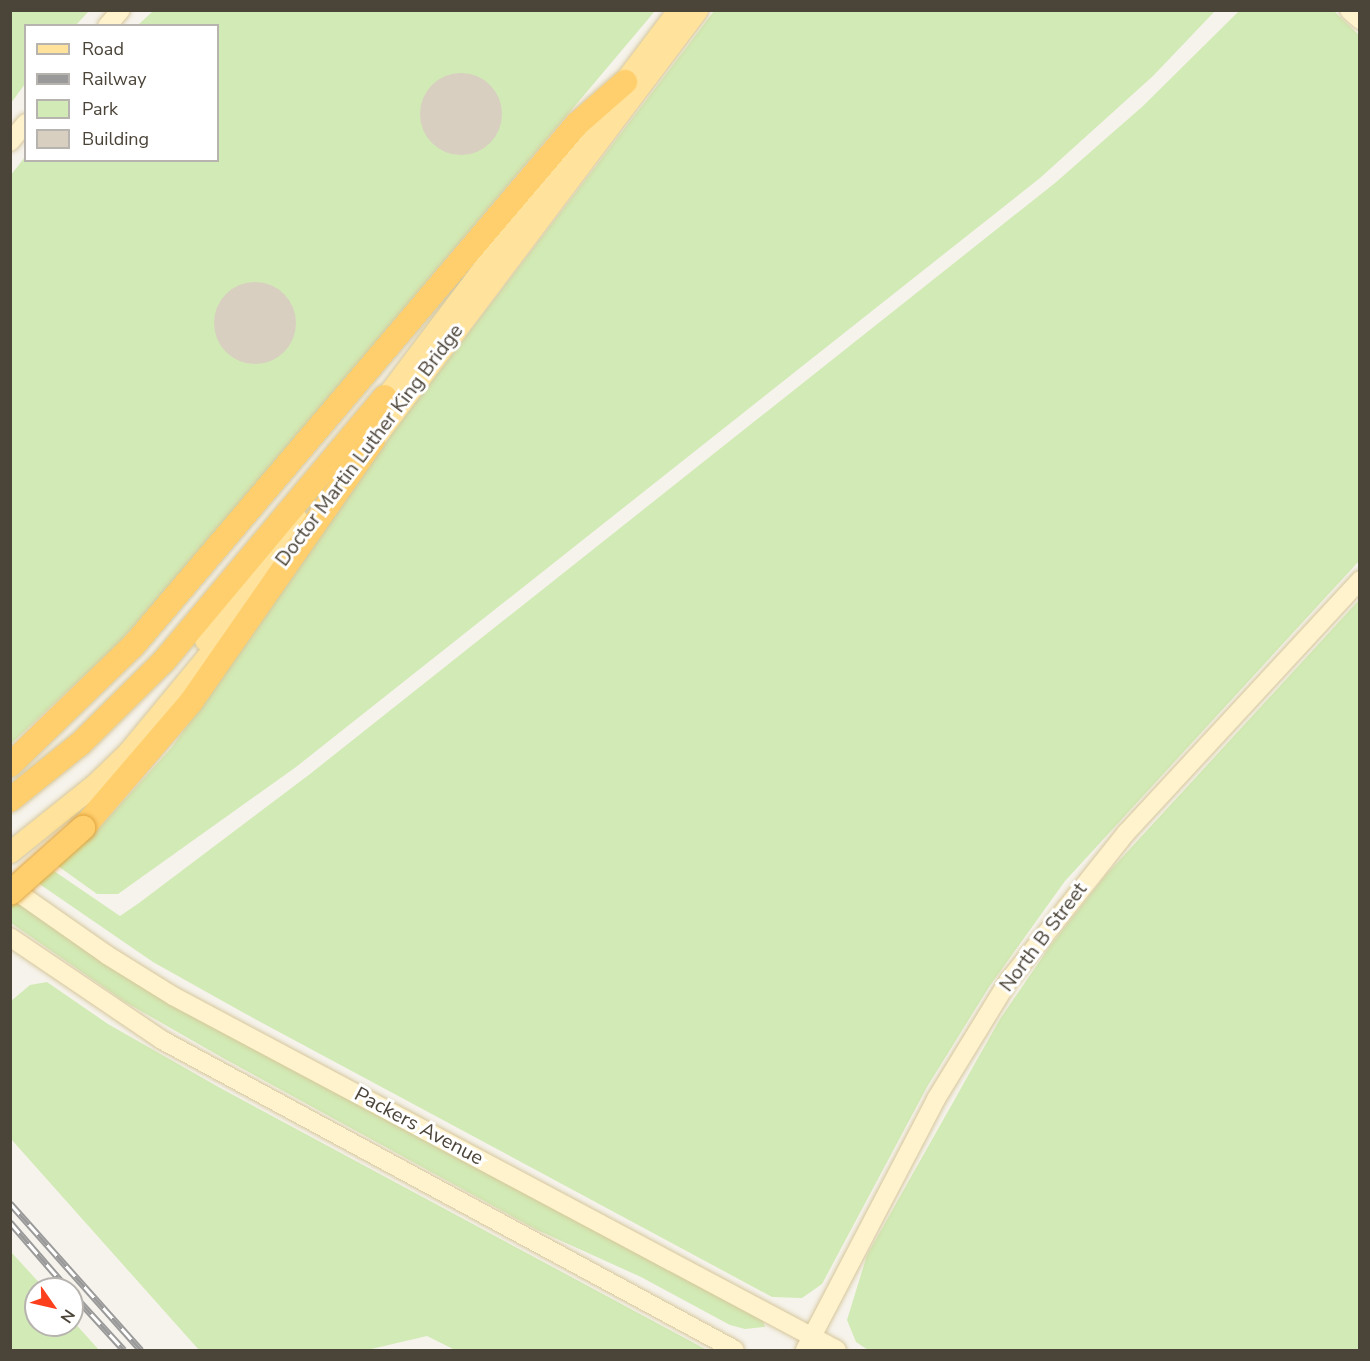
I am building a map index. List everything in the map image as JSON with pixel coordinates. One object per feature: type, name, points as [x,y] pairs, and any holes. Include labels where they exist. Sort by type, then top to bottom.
[{"type":"highway","points":[[16,761],[134,645],[577,124],[625,82]]},
{"type":"highway","points":[[10,800],[117,710],[165,662],[385,397]]},
{"type":"highway","points":[[10,893],[83,828],[191,702],[373,440]]},
{"type":"main road","points":[[109,24],[121,10]]},
{"type":"main road","name":"Doctor Martin Luther King Bridge","points":[[10,852],[118,744],[172,682],[678,10]]},
{"type":"main road","name":"Doctor Martin Luther King Bridge","points":[[10,835],[59,805],[112,768],[162,713],[373,440],[697,10]]},
{"type":"main road","points":[[1349,10],[1359,20]]},
{"type":"main road","points":[[10,142],[24,125]]},
{"type":"main road","name":"North B Street","points":[[809,1343],[936,1099],[1032,948],[1126,833],[1359,580]]},
{"type":"main road","name":"Packers Avenue","points":[[10,887],[107,955],[174,996],[809,1343],[837,1350]]},
{"type":"main road","points":[[10,937],[162,1040],[735,1350]]},
{"type":"green space","points":[[11,10],[89,11],[77,24],[24,24],[24,85],[11,103]]},
{"type":"green space","points":[[153,11],[655,11],[191,561],[119,643],[11,744],[10,176],[24,158],[24,162],[219,162],[219,24],[139,24]]},
{"type":"green space","points":[[714,11],[1215,11],[1153,76],[1040,178],[296,767],[118,894],[97,894],[58,866],[92,836],[172,747],[394,431]]},
{"type":"green space","points":[[1239,11],[1334,11],[1359,35],[1359,561],[1065,881],[989,987],[927,1087],[822,1284],[802,1298],[772,1297],[153,962],[38,883],[54,871],[120,916],[139,903],[310,774],[1055,183],[1143,106]]},
{"type":"green space","points":[[1359,600],[1359,1350],[868,1350],[856,1342],[847,1320],[867,1255],[1000,1019],[1050,946],[1105,876]]},
{"type":"green space","points":[[17,901],[155,995],[763,1321],[765,1327],[745,1329],[730,1325],[641,1277],[535,1229],[223,1058],[125,1002],[11,923],[11,906]]},
{"type":"green space","points":[[47,982],[108,1024],[222,1089],[707,1350],[455,1350],[427,1336],[367,1350],[199,1350],[11,1139],[11,1001],[30,985]]},
{"type":"green space","points":[[11,1252],[34,1277],[24,1277],[24,1337],[84,1337],[84,1333],[99,1350],[11,1350]]},
{"type":"building","points":[[461,73],[477,76],[490,85],[499,98],[502,114],[499,130],[490,143],[477,152],[461,155],[445,152],[432,143],[423,130],[420,114],[423,98],[432,85],[445,76]]},
{"type":"building","points":[[255,282],[271,285],[284,294],[293,307],[296,323],[293,339],[284,352],[271,361],[255,364],[239,361],[226,352],[217,339],[214,323],[217,307],[226,294],[239,285]]},
{"type":"railway","points":[[10,1203],[141,1350]]},
{"type":"railway","points":[[10,1222],[58,1277]]},
{"type":"railway","points":[[84,1306],[124,1350]]}]
